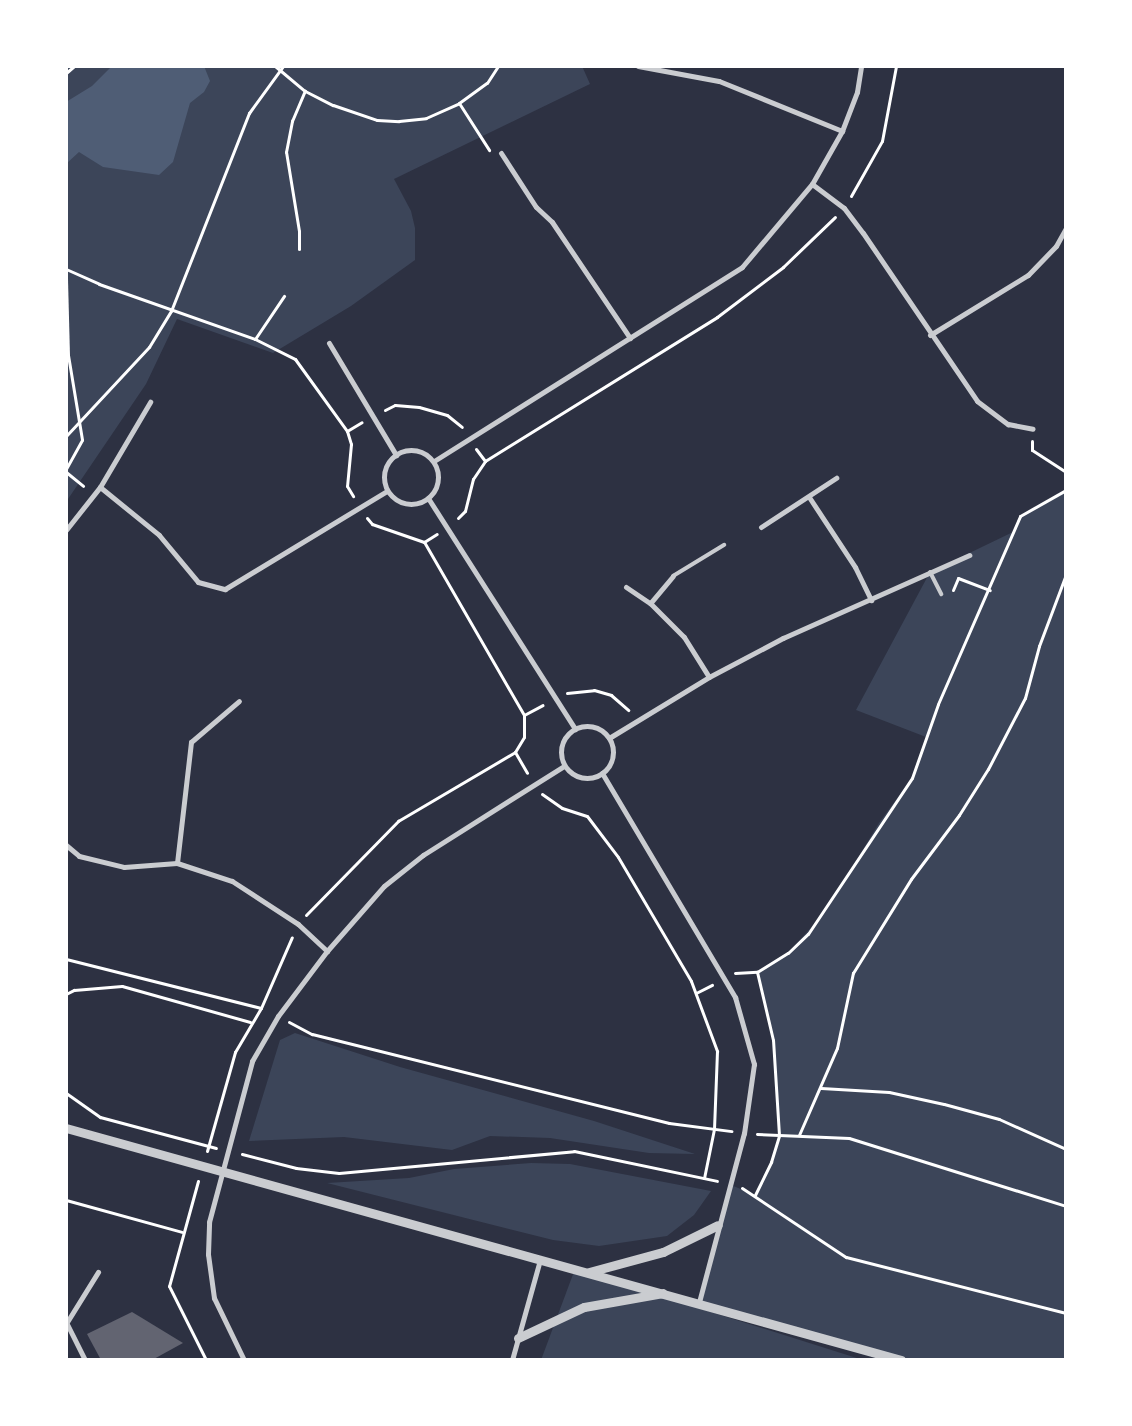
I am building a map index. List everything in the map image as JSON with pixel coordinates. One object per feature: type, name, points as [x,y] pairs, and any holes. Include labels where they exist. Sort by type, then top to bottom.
[{"type":"street","points":[[638,66],[719,81],[842,131]]},
{"type":"street","points":[[434,461],[742,267],[812,184],[842,131],[857,92],[861,66]]},
{"type":"street","points":[[501,153],[536,206],[552,222],[630,338]]},
{"type":"street","points":[[812,184],[844,208],[930,335],[977,400],[1008,424],[1033,429]]},
{"type":"street","points":[[930,335],[1028,275],[1056,246],[1066,228]]},
{"type":"street","points":[[330,343],[374,414],[396,454]]},
{"type":"street","points":[[66,530],[100,488],[150,402]]},
{"type":"street","points":[[415,451],[434,461],[438,482],[428,498],[412,504],[399,502],[387,491],[384,473],[396,454],[415,451]]},
{"type":"street","points":[[761,527],[836,478]]},
{"type":"street","points":[[100,488],[159,535],[198,582],[225,589],[387,491]]},
{"type":"street","points":[[809,497],[854,567],[871,600]]},
{"type":"street","points":[[428,498],[575,728]]},
{"type":"street","points":[[609,738],[709,677],[783,638],[969,555]]},
{"type":"street","points":[[650,603],[674,576]]},
{"type":"street","points":[[626,587],[650,603],[684,637],[709,677]]},
{"type":"street","points":[[177,863],[191,742],[239,701]]},
{"type":"street","points":[[590,726],[609,738],[614,753],[608,768],[602,774],[594,777],[577,777],[564,766],[561,749],[568,733],[575,728],[590,726]]},
{"type":"street","points":[[241,1359],[214,1298],[208,1254],[209,1222],[252,1062],[278,1016],[327,951],[384,886],[423,855],[564,766]]},
{"type":"street","points":[[602,774],[735,997],[754,1064],[744,1133],[699,1302]]},
{"type":"street","points":[[66,845],[79,856],[124,867],[177,863],[232,880],[298,924],[327,951]]},
{"type":"street","points":[[66,1128],[290,1192],[665,1292],[901,1360]]},
{"type":"street","points":[[589,1272],[663,1252],[718,1225]]},
{"type":"street","points":[[512,1360],[540,1260]]},
{"type":"street","points":[[85,1360],[66,1322],[98,1272]]},
{"type":"street","points":[[518,1338],[584,1307],[665,1292]]},
{"type":"lane","points":[[674,576],[724,545]]},
{"type":"lane","points":[[930,572],[941,594]]},
{"type":"path","points":[[66,73],[74,66]]},
{"type":"path","points":[[275,66],[305,91],[378,120],[426,118],[460,103],[487,82],[498,66]]},
{"type":"path","points":[[66,436],[149,347],[171,311],[249,113],[283,66]]},
{"type":"path","points":[[424,542],[447,528],[465,511],[473,479],[485,461],[718,317],[783,267],[844,208],[882,141],[896,66]]},
{"type":"path","points":[[299,249],[299,231],[286,152],[292,121],[305,91]]},
{"type":"path","points":[[460,103],[484,144],[493,153],[501,153]]},
{"type":"path","points":[[66,269],[171,311],[254,339],[295,359],[347,431],[350,444],[347,486],[360,508],[372,524],[424,542],[524,715],[524,737],[515,752],[398,821],[298,924],[277,970]]},
{"type":"path","points":[[66,279],[68,355],[82,440],[66,470],[95,495]]},
{"type":"path","points":[[254,339],[284,296]]},
{"type":"path","points":[[347,431],[374,414],[395,405],[419,407],[447,415],[459,424],[485,461]]},
{"type":"path","points":[[1033,429],[1032,450],[1066,472]]},
{"type":"path","points":[[755,1195],[771,1162],[779,1135],[773,1040],[757,972],[788,953],[808,934],[912,778],[938,704],[990,590],[1020,516],[1066,490]]},
{"type":"path","points":[[799,1134],[821,1088],[837,1048],[853,973],[911,879],[988,769],[1025,698],[1039,646],[1066,574]]},
{"type":"path","points":[[950,597],[958,578],[990,590]]},
{"type":"path","points":[[524,715],[572,691],[594,690],[612,695],[637,721]]},
{"type":"path","points":[[515,752],[544,797],[562,808],[587,816],[618,857],[691,981],[716,1051],[714,1129],[704,1178]]},
{"type":"path","points":[[66,959],[261,1008],[312,1034],[669,1123],[744,1133],[799,1134],[848,1138],[1066,1206]]},
{"type":"path","points":[[66,994],[74,990],[122,986],[250,1022]]},
{"type":"path","points":[[821,1088],[889,1092],[944,1104],[999,1119],[1066,1149]]},
{"type":"path","points":[[66,1093],[100,1117],[159,1134]]},
{"type":"path","points":[[296,1168],[338,1173],[574,1151],[731,1185],[755,1195],[846,1257],[1066,1313]]},
{"type":"path","points":[[66,1200],[182,1232]]},
{"type":"shaded area","points":[[66,66],[582,66],[590,84],[394,179],[411,211],[415,228],[415,260],[351,306],[273,353],[177,319],[146,384],[66,502]]},
{"type":"shaded area","points":[[112,66],[204,66],[210,81],[204,92],[190,103],[173,162],[159,175],[103,167],[79,152],[66,164],[66,102],[92,86]]},
{"type":"shaded area","points":[[1066,490],[1066,1360],[901,1360],[699,1302],[731,1185],[755,1195],[771,1162],[779,1135],[773,1040],[757,972],[788,953],[826,911],[879,823],[912,778],[926,737],[856,710],[930,572],[1013,532],[1020,516]]},
{"type":"shaded area","points":[[295,1033],[400,1067],[594,1121],[695,1154],[649,1153],[550,1138],[490,1136],[452,1150],[344,1137],[249,1141],[280,1040]]},
{"type":"shaded area","points":[[531,1163],[570,1164],[711,1191],[694,1215],[667,1236],[599,1246],[553,1240],[327,1183],[409,1178],[454,1169]]},
{"type":"shaded area","points":[[575,1269],[863,1360],[541,1360]]},
{"type":"building","points":[[132,1312],[183,1343],[152,1360],[101,1360],[87,1334]]}]
